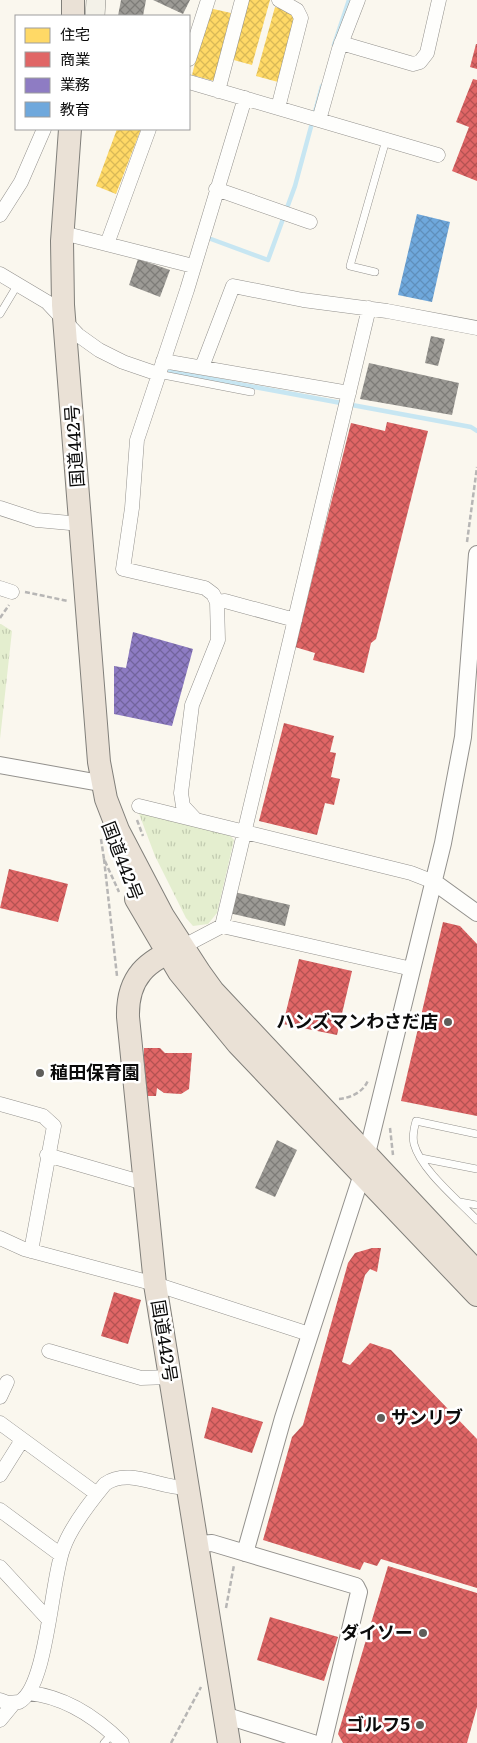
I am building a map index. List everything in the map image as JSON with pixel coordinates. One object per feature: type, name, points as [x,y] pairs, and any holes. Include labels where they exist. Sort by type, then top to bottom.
[{"type":"highway","points":[[73,0],[73,15]]},
{"type":"highway","name":"国道442号","points":[[70,130],[63,233],[65,321],[99,773],[106,799],[118,830],[148,890],[174,950],[213,991],[477,1295]]},
{"type":"highway","name":"国道442号","points":[[174,950],[137,977],[132,984],[127,1006],[155,1284],[229,1743]]},
{"type":"highway","name":"国道442号","points":[[364,1164],[475,1265]]},
{"type":"main road","points":[[95,15],[96,0]]},
{"type":"street","points":[[190,53],[194,27],[208,0]]},
{"type":"street","points":[[218,90],[242,0]]},
{"type":"street","points":[[278,108],[301,18],[297,10],[279,0]]},
{"type":"street","points":[[319,120],[341,43],[358,0]]},
{"type":"street","points":[[341,43],[413,64],[420,62],[427,53],[439,0]]},
{"type":"street","points":[[190,82],[438,155]]},
{"type":"street","points":[[196,820],[183,806],[181,793],[192,705],[217,645],[217,602],[213,594],[205,588],[123,569],[132,508],[135,446],[245,98]]},
{"type":"street","points":[[0,215],[21,182],[44,130]]},
{"type":"street","points":[[107,244],[149,130]]},
{"type":"street","points":[[216,189],[310,222]]},
{"type":"street","points":[[63,233],[193,266]]},
{"type":"street","points":[[0,274],[47,302],[86,341],[108,356],[158,374]]},
{"type":"street","points":[[202,368],[234,286],[303,300],[369,308],[477,328]]},
{"type":"street","points":[[222,926],[369,308]]},
{"type":"street","points":[[163,360],[349,393]]},
{"type":"street","points":[[0,508],[37,520],[81,524]]},
{"type":"street","points":[[245,1553],[310,1334],[364,1164],[434,882],[458,770],[474,641],[477,554]]},
{"type":"street","points":[[217,602],[225,601],[295,620]]},
{"type":"street","points":[[0,765],[99,773]]},
{"type":"street","points":[[139,806],[411,872],[434,882],[477,913]]},
{"type":"street","points":[[174,950],[222,926],[412,969]]},
{"type":"street","points":[[0,1104],[43,1116],[52,1122],[54,1129],[47,1155],[31,1251]]},
{"type":"street","points":[[47,1155],[144,1183]]},
{"type":"street","points":[[2,1243],[155,1284],[310,1334]]},
{"type":"street","points":[[49,1351],[141,1378],[170,1377]]},
{"type":"street","points":[[0,1397],[7,1382]]},
{"type":"street","points":[[0,1423],[97,1494]]},
{"type":"street","points":[[0,1475],[22,1440]]},
{"type":"street","points":[[0,1700],[14,1703],[23,1700],[30,1693],[42,1658],[61,1555],[66,1541],[105,1484],[120,1477],[188,1488]]},
{"type":"street","points":[[0,1510],[61,1555]]},
{"type":"street","points":[[197,1544],[212,1543],[351,1583],[359,1592],[324,1743]]},
{"type":"street","points":[[0,1567],[48,1619]]},
{"type":"street","points":[[30,1693],[57,1699],[98,1720],[113,1740]]},
{"type":"street","points":[[0,1720],[14,1703]]},
{"type":"street","points":[[224,1715],[314,1743]]},
{"type":"lane","points":[[375,272],[350,266],[386,140]]},
{"type":"lane","points":[[0,314],[18,284]]},
{"type":"lane","points":[[158,374],[251,392]]},
{"type":"lane","points":[[477,1134],[416,1120],[414,1143],[421,1158],[477,1220]]},
{"type":"lane","points":[[421,1158],[477,1170]]},
{"type":"lane","points":[[460,1202],[477,1205]]},
{"type":"path","points":[[0,618],[11,593],[87,604]]},
{"type":"path","points":[[104,859],[118,980],[123,974]]},
{"type":"path","points":[[334,1097],[340,1100],[351,1097],[366,1085],[370,1077]]},
{"type":"green space","points":[[0,624],[12,631],[0,739]]},
{"type":"green space","points":[[138,811],[227,832],[234,840],[217,913],[208,924],[193,926],[186,918],[155,856]]},
{"type":"building: 住宅","points":[[246,0],[270,0],[252,65],[230,59]]},
{"type":"building: 住宅","points":[[275,7],[297,13],[278,82],[256,76]]},
{"type":"building: 住宅","points":[[209,8],[231,13],[214,81],[192,75]]},
{"type":"building: 住宅","points":[[117,130],[141,130],[116,194],[96,186]]},
{"type":"building: 商業","points":[[477,44],[477,69],[470,67]]},
{"type":"building: 商業","points":[[473,79],[477,80],[477,181],[452,171],[469,127],[456,122]]},
{"type":"building: 商業","points":[[387,422],[428,431],[376,639],[371,643],[364,673],[313,660],[315,653],[295,647],[351,423],[385,431]]},
{"type":"building: 商業","points":[[284,723],[334,736],[330,752],[336,753],[331,777],[340,779],[334,805],[325,803],[317,835],[259,821]]},
{"type":"building: 商業","points":[[9,869],[68,884],[58,922],[0,908]]},
{"type":"building: 商業","name":"ハンズマンわさだ店","points":[[443,922],[460,926],[477,944],[477,1116],[401,1101]]},
{"type":"building: 商業","points":[[299,959],[352,971],[337,1035],[283,1024]]},
{"type":"building: 商業","points":[[144,1048],[160,1048],[165,1053],[192,1053],[189,1089],[181,1094],[164,1093],[157,1088],[156,1096],[142,1096]]},
{"type":"building: 商業","name":"サンリブ","points":[[372,1248],[381,1248],[377,1272],[370,1269],[365,1275],[342,1362],[350,1365],[370,1343],[391,1350],[477,1439],[477,1588],[381,1559],[377,1566],[364,1562],[360,1570],[263,1540],[292,1437],[303,1425],[348,1263],[355,1253]]},
{"type":"building: 商業","points":[[114,1292],[141,1300],[128,1344],[101,1336]]},
{"type":"building: 商業","points":[[212,1407],[263,1422],[252,1453],[204,1438]]},
{"type":"building: 商業","name":"ダイソー","points":[[388,1566],[477,1593],[477,1707],[467,1743],[343,1743],[338,1734]]},
{"type":"building: 商業","points":[[270,1617],[338,1637],[324,1681],[257,1660]]},
{"type":"building: 業務","points":[[133,632],[193,649],[172,726],[114,714],[114,666],[126,668]]},
{"type":"building: 教育","points":[[417,214],[450,222],[432,302],[398,295]]},
{"type":"building: その他","points":[[121,0],[146,0],[143,15],[118,15]]},
{"type":"building: その他","points":[[153,0],[190,0],[183,14]]},
{"type":"building: その他","points":[[138,259],[170,270],[160,297],[129,285]]},
{"type":"building: その他","points":[[431,336],[445,339],[438,366],[425,363]]},
{"type":"building: その他","points":[[369,363],[459,383],[452,415],[360,399]]},
{"type":"building: その他","points":[[234,892],[290,905],[285,926],[229,913]]},
{"type":"building: その他","points":[[277,1140],[297,1150],[275,1197],[255,1188]]},
{"type":"waterway","points":[[334,45],[349,0]]},
{"type":"waterway","points":[[211,239],[268,260],[295,186],[322,86]]},
{"type":"waterway","points":[[163,370],[471,427],[477,431]]},
{"type":"place","name":"ハンズマンわさだ店","points":[[448,1022]]},
{"type":"place","name":"稙田保育園","points":[[40,1073]]},
{"type":"place","name":"サンリブ","points":[[381,1418]]},
{"type":"place","name":"ダイソー","points":[[423,1633]]},
{"type":"place","name":"ゴルフ5","points":[[420,1725]]}]
